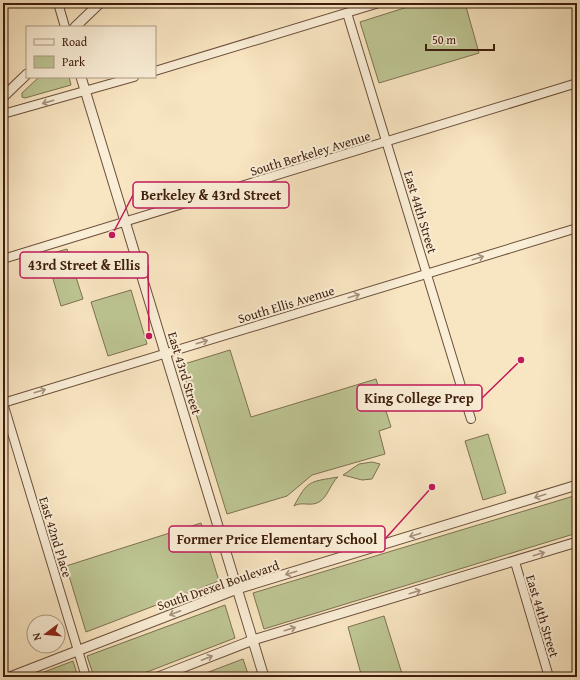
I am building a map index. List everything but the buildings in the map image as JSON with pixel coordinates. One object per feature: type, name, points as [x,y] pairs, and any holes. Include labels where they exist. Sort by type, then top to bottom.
[{"type":"street","points":[[58,3],[65,26]]},
{"type":"street","points":[[76,26],[100,3]]},
{"type":"street","points":[[156,71],[379,3]]},
{"type":"street","name":"East 44th Street","points":[[347,13],[471,419]]},
{"type":"street","points":[[3,97],[26,75]]},
{"type":"street","name":"East 43rd Street","points":[[81,78],[264,677]]},
{"type":"street","points":[[3,114],[131,78]]},
{"type":"street","name":"South Berkeley Avenue","points":[[3,259],[577,83]]},
{"type":"street","name":"South Ellis Avenue","points":[[3,403],[577,228]]},
{"type":"street","name":"East 42nd Place","points":[[3,403],[86,677]]},
{"type":"street","name":"South Drexel Boulevard","points":[[10,677],[238,589],[577,485]]},
{"type":"street","points":[[158,677],[253,640],[577,542]]},
{"type":"street","name":"East 44th Street","points":[[515,562],[549,677]]},
{"type":"green space","points":[[420,3],[465,3],[479,53],[379,83],[360,22]]},
{"type":"green space","points":[[38,78],[69,78],[71,85],[25,98],[22,97],[22,93]]},
{"type":"green space","points":[[67,249],[83,299],[61,306],[46,255]]},
{"type":"green space","points":[[131,290],[147,344],[108,356],[91,302]]},
{"type":"green space","points":[[230,350],[251,417],[376,379],[391,427],[379,431],[385,454],[312,475],[287,496],[227,514],[181,365]]},
{"type":"green space","points":[[488,434],[506,493],[483,500],[465,441]]},
{"type":"green space","points":[[372,462],[380,464],[372,479],[362,480],[343,475],[359,464]]},
{"type":"green space","points":[[338,477],[325,497],[319,502],[294,506],[303,491],[310,484],[321,480]]},
{"type":"green space","points":[[577,495],[577,533],[264,629],[253,593]]},
{"type":"green space","points":[[201,523],[219,581],[86,632],[66,566]]},
{"type":"green space","points":[[225,605],[235,638],[134,677],[94,677],[87,656]]},
{"type":"green space","points":[[384,616],[403,677],[353,677],[361,674],[348,627]]},
{"type":"green space","points":[[243,659],[249,677],[207,677],[206,673]]},
{"type":"green space","points":[[73,661],[78,677],[31,677]]},
{"type":"place","name":"Berkeley & 43rd Street","points":[[112,235]]},
{"type":"place","name":"43rd Street & Ellis","points":[[149,336]]},
{"type":"place","name":"King College Prep","points":[[521,360]]},
{"type":"place","name":"Former Price Elementary School","points":[[432,487]]}]
